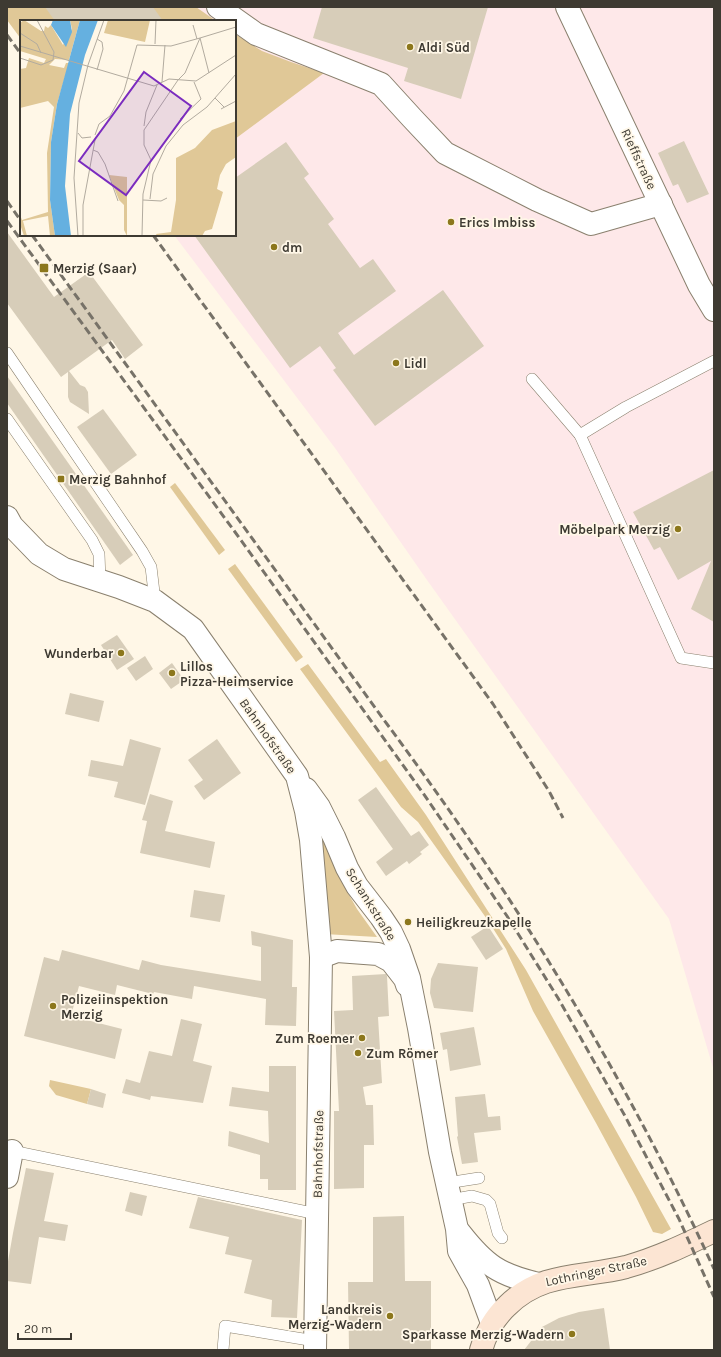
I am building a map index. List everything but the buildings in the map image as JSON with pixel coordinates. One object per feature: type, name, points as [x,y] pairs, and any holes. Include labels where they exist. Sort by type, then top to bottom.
[{"type":"main road","name":"Lothringer Straße","points":[[481,1350],[492,1323],[517,1296],[540,1284],[562,1277],[624,1267],[646,1261],[675,1251],[714,1231]]},
{"type":"street","points":[[218,7],[256,34],[381,84],[445,153],[537,200],[591,224],[661,204]]},
{"type":"street","name":"Rieffstraße","points":[[567,7],[699,285],[714,310]]},
{"type":"street","name":"Bahnhofstraße","points":[[7,517],[12,526],[39,554],[64,569],[119,587],[155,601],[193,629],[297,776],[306,811],[311,840],[321,957],[315,1346]]},
{"type":"street","name":"Schankstraße","points":[[297,776],[319,807],[347,868],[357,886],[382,917],[399,949],[409,978],[415,1005],[459,1251],[478,1285],[492,1323]]},
{"type":"street","points":[[321,957],[337,951],[378,954],[391,960],[405,979],[415,1005]]},
{"type":"street","points":[[7,1177],[12,1151]]},
{"type":"street","name":"Schankstraße","points":[[456,1229],[474,1250],[499,1271],[518,1279],[540,1284]]},
{"type":"lane","points":[[7,353],[142,551],[151,567],[155,601]]},
{"type":"lane","points":[[580,435],[626,407],[714,361]]},
{"type":"lane","points":[[532,379],[580,435],[681,658],[714,662]]},
{"type":"lane","points":[[7,419],[92,540],[99,554],[100,581]]},
{"type":"lane","points":[[12,1151],[318,1214]]},
{"type":"lane","points":[[448,1192],[479,1178]]},
{"type":"lane","points":[[448,1192],[486,1200],[490,1204],[498,1233],[502,1238]]},
{"type":"lane","points":[[223,1350],[224,1326],[315,1346]]},
{"type":"shaded area","points":[[7,7],[196,7],[215,20],[20,20],[20,38],[7,20]]},
{"type":"shaded area","points":[[11,7],[714,7],[714,1071],[669,919],[427,580],[335,448],[175,236],[236,236],[236,20],[20,20]]},
{"type":"shaded area","points":[[236,35],[262,51],[324,73],[236,138]]},
{"type":"shaded area","points":[[175,483],[225,550],[219,555],[170,487]]},
{"type":"shaded area","points":[[235,564],[303,657],[296,662],[228,569]]},
{"type":"shaded area","points":[[308,664],[380,762],[386,759],[426,815],[526,970],[671,1229],[662,1234],[653,1232],[596,1123],[533,1011],[506,949],[489,922],[418,822],[401,807],[300,669]]},
{"type":"shaded area","points":[[325,840],[343,884],[357,909],[377,937],[324,934],[317,843]]},
{"type":"shaded area","points":[[50,1080],[91,1089],[87,1104],[56,1095],[49,1086]]},
{"type":"railway","points":[[7,35],[20,53]]},
{"type":"railway","points":[[7,201],[20,220]]},
{"type":"railway","points":[[7,221],[235,532],[423,793],[507,916],[558,998],[625,1116],[679,1219],[714,1297]]},
{"type":"railway","points":[[33,236],[431,785],[477,851],[564,986],[604,1055],[680,1196],[714,1269]]},
{"type":"railway","points":[[154,236],[493,704],[549,791],[563,818]]},
{"type":"place","name":"Aldi Süd","points":[[410,47]]},
{"type":"place","name":"Erics Imbiss","points":[[451,222]]},
{"type":"place","name":"dm","points":[[274,247]]},
{"type":"place","name":"Merzig (Saar)","points":[[44,268]]},
{"type":"place","name":"Lidl","points":[[396,363]]},
{"type":"place","name":"Merzig Bahnhof","points":[[61,479]]},
{"type":"place","name":"Möbelpark Merzig","points":[[678,529]]},
{"type":"place","name":"Wunderbar","points":[[121,653]]},
{"type":"place","name":"Lillos Pizza-Heimservice","points":[[172,673]]},
{"type":"place","name":"Heiligkreuzkapelle","points":[[408,922]]},
{"type":"place","name":"Polizeiinspektion Merzig","points":[[53,1006]]},
{"type":"place","name":"Zum Roemer","points":[[362,1038]]},
{"type":"place","name":"Zum Römer","points":[[358,1053]]},
{"type":"place","name":"Landkreis Merzig-Wadern","points":[[390,1316]]},
{"type":"place","name":"Sparkasse Merzig-Wadern","points":[[572,1334]]}]
